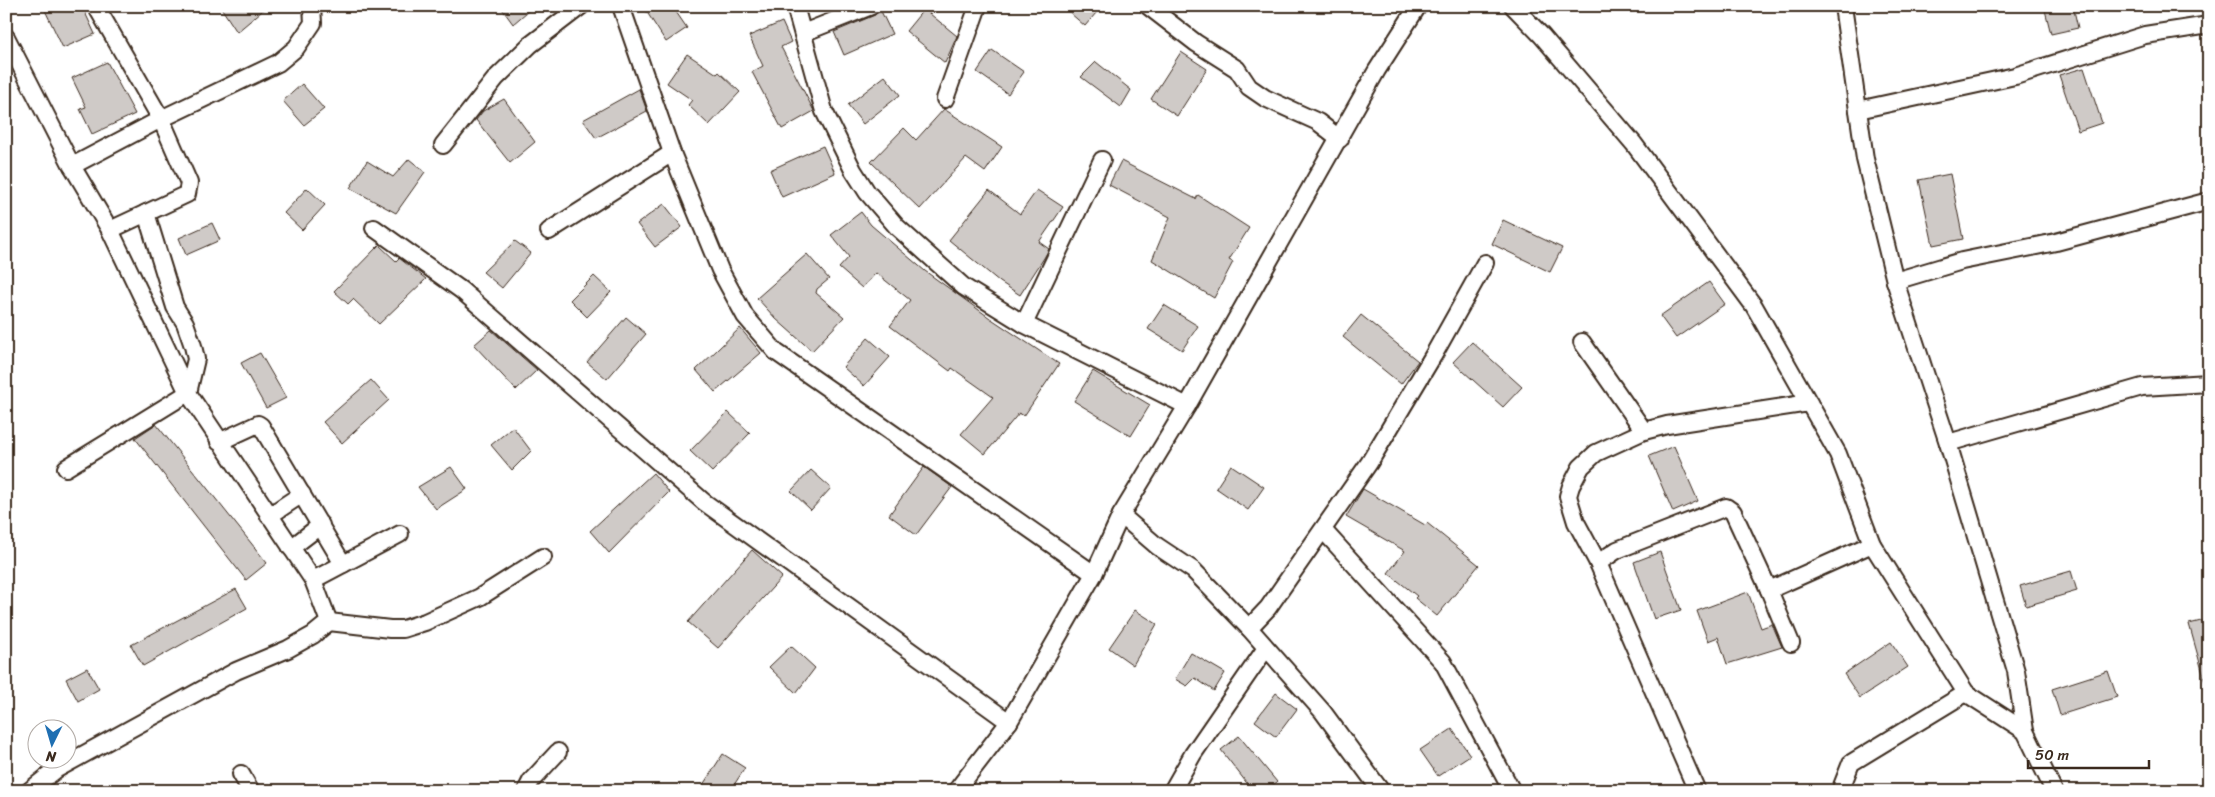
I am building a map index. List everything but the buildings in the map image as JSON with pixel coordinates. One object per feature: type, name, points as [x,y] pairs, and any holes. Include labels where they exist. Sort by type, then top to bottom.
[{"type":"street","points":[[96,6],[161,119],[189,183],[187,194],[110,230]]},
{"type":"street","points":[[72,166],[161,119],[278,63],[296,48],[313,23],[312,6]]},
{"type":"street","points":[[443,145],[496,78],[530,45],[581,6]]},
{"type":"street","points":[[621,6],[672,153],[720,270],[745,316],[776,352],[1094,574]]},
{"type":"street","points":[[795,6],[824,111],[853,170],[867,192],[897,227],[964,287],[1024,324],[1187,406]]},
{"type":"street","points":[[803,33],[871,6]]},
{"type":"street","points":[[945,99],[978,6]]},
{"type":"street","points":[[1148,6],[1196,43],[1237,69],[1249,87],[1265,98],[1318,122],[1340,139]]},
{"type":"street","points":[[956,791],[1008,722],[1094,574],[1121,515],[1187,406],[1340,139],[1377,70],[1418,6]]},
{"type":"street","points":[[1513,6],[1542,36],[1640,152],[1754,306],[1838,454],[1872,544],[1966,693],[2025,731]]},
{"type":"street","points":[[1843,6],[1865,159],[1895,281],[1948,443],[2016,672],[2025,731],[2054,791]]},
{"type":"street","points":[[1858,110],[2015,76],[2145,35],[2209,25]]},
{"type":"street","points":[[6,37],[72,166],[110,230],[188,393],[312,580],[329,622]]},
{"type":"street","points":[[549,231],[672,153]]},
{"type":"street","points":[[1024,324],[1102,160]]},
{"type":"street","points":[[1895,281],[1962,261],[2056,242],[2209,201]]},
{"type":"street","points":[[66,468],[188,393],[196,359],[185,323],[175,307],[146,213]]},
{"type":"street","points":[[374,228],[461,290],[704,502],[1008,722]]},
{"type":"street","points":[[1249,628],[1268,608],[1324,531],[1369,463],[1433,356],[1485,263]]},
{"type":"street","points":[[154,319],[175,307]]},
{"type":"street","points":[[1582,342],[1644,431]]},
{"type":"street","points":[[1948,443],[2142,387],[2209,383]]},
{"type":"street","points":[[1697,791],[1598,563],[1586,544],[1570,506],[1568,496],[1581,467],[1596,452],[1644,431],[1667,425],[1809,403]]},
{"type":"street","points":[[219,442],[258,424],[266,431],[343,564]]},
{"type":"street","points":[[269,516],[302,494]]},
{"type":"street","points":[[1598,563],[1617,550],[1726,507],[1733,512],[1791,643]]},
{"type":"street","points":[[1121,515],[1158,546],[1192,570],[1249,628],[1323,712],[1381,791]]},
{"type":"street","points":[[291,548],[321,525]]},
{"type":"street","points":[[1324,531],[1443,662],[1512,791]]},
{"type":"street","points":[[312,580],[400,534]]},
{"type":"street","points":[[1769,590],[1872,544]]},
{"type":"street","points":[[29,791],[57,769],[236,671],[288,649],[313,635],[329,622],[403,629],[480,597],[543,557]]},
{"type":"street","points":[[1172,791],[1193,754],[1266,648]]},
{"type":"street","points":[[1840,791],[1851,763],[1966,693]]},
{"type":"street","points":[[526,791],[531,780],[558,752]]},
{"type":"street","points":[[241,774],[251,791]]}]
